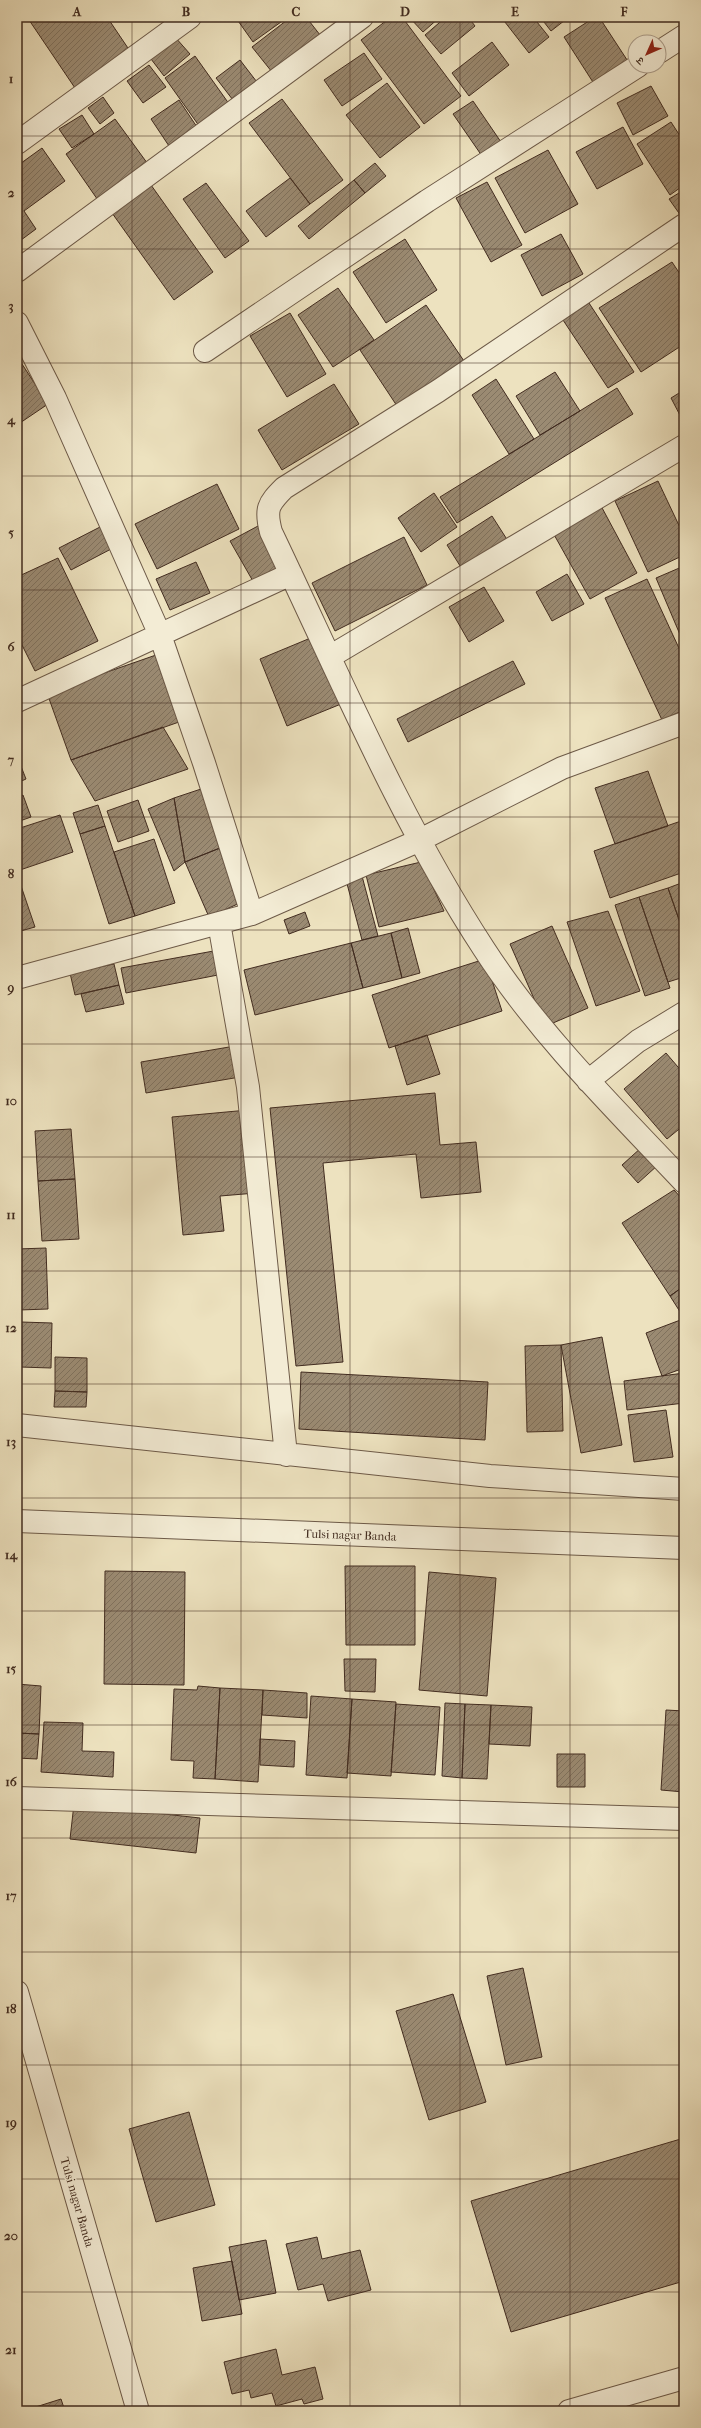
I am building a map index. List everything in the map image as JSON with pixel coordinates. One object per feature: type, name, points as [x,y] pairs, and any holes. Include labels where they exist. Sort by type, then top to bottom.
[{"type":"street","points":[[17,143],[190,17]]},
{"type":"street","points":[[17,271],[362,17]]},
{"type":"street","points":[[667,47],[684,36]]},
{"type":"street","points":[[205,351],[427,202],[627,73]]},
{"type":"street","points":[[684,225],[438,391],[284,488],[270,502],[266,516],[271,532],[418,841],[484,950],[529,1009],[588,1081],[684,1182]]},
{"type":"street","points":[[17,323],[54,398],[160,635],[204,763],[252,914]]},
{"type":"street","points":[[331,656],[684,446]]},
{"type":"street","points":[[17,701],[291,574]]},
{"type":"street","points":[[17,978],[252,914],[418,841],[562,768],[684,723]]},
{"type":"street","points":[[219,923],[248,1087],[286,1455]]},
{"type":"street","points":[[588,1081],[638,1041],[684,1013]]},
{"type":"street","points":[[17,1425],[490,1476],[684,1488]]},
{"type":"street","name":"Tulsi nagar Banda","points":[[17,1521],[684,1548]]},
{"type":"street","points":[[17,1798],[682,1825]]},
{"type":"street","name":"Tulsi nagar Banda","points":[[19,2004],[138,2411]]},
{"type":"street","points":[[569,2411],[684,2378]]},
{"type":"building","points":[[27,17],[107,17],[132,54],[77,91]]},
{"type":"building","points":[[277,17],[281,22],[253,42],[236,18]]},
{"type":"building","points":[[291,17],[306,17],[324,40],[276,77],[252,47]]},
{"type":"building","points":[[391,17],[402,17],[461,96],[424,124],[361,40]]},
{"type":"building","points":[[409,17],[440,17],[423,32]]},
{"type":"building","points":[[446,17],[468,17],[475,26],[441,54],[425,35]]},
{"type":"building","points":[[501,17],[533,17],[549,37],[529,53]]},
{"type":"building","points":[[540,17],[569,17],[551,31]]},
{"type":"building","points":[[595,17],[599,17],[627,60],[627,73],[598,90],[564,37]]},
{"type":"building","points":[[175,37],[190,54],[164,76],[151,59]]},
{"type":"building","points":[[492,42],[509,65],[469,96],[452,73]]},
{"type":"building","points":[[364,53],[382,79],[342,106],[324,80]]},
{"type":"building","points":[[195,56],[232,108],[202,130],[165,78]]},
{"type":"building","points":[[240,60],[260,86],[236,104],[216,78]]},
{"type":"building","points":[[149,65],[166,87],[143,103],[127,81]]},
{"type":"building","points":[[387,83],[420,127],[380,158],[346,115]]},
{"type":"building","points":[[651,86],[668,116],[633,135],[617,103]]},
{"type":"building","points":[[103,97],[114,113],[100,124],[88,108]]},
{"type":"building","points":[[282,99],[343,180],[310,204],[249,123]]},
{"type":"building","points":[[179,100],[201,133],[173,152],[151,119]]},
{"type":"building","points":[[473,101],[501,142],[482,156],[453,114]]},
{"type":"building","points":[[82,115],[94,134],[72,148],[59,129]]},
{"type":"building","points":[[115,119],[153,171],[102,206],[66,154]]},
{"type":"building","points":[[671,122],[684,142],[684,185],[670,195],[637,144]]},
{"type":"building","points":[[623,127],[643,164],[597,189],[576,152]]},
{"type":"building","points":[[42,148],[65,181],[24,211],[36,229],[17,243],[17,166]]},
{"type":"building","points":[[548,150],[578,204],[525,233],[495,178]]},
{"type":"building","points":[[375,163],[386,176],[365,193],[354,180]]},
{"type":"building","points":[[290,178],[310,204],[266,237],[246,211]]},
{"type":"building","points":[[354,180],[365,193],[309,239],[298,226]]},
{"type":"building","points":[[487,182],[522,245],[491,262],[456,198]]},
{"type":"building","points":[[206,183],[249,241],[225,258],[183,199]]},
{"type":"building","points":[[151,185],[213,272],[174,300],[112,213]]},
{"type":"building","points":[[684,190],[684,214],[681,216],[669,199]]},
{"type":"building","points":[[561,234],[583,274],[542,296],[521,255]]},
{"type":"building","points":[[405,239],[437,290],[386,323],[353,272]]},
{"type":"building","points":[[672,262],[684,280],[684,344],[641,372],[599,308]]},
{"type":"building","points":[[338,288],[374,340],[333,367],[298,315]]},
{"type":"building","points":[[589,303],[634,372],[608,388],[563,320]]},
{"type":"building","points":[[426,305],[464,361],[397,406],[360,350]]},
{"type":"building","points":[[290,313],[326,374],[287,397],[250,336]]},
{"type":"building","points":[[22,364],[48,404],[17,425],[17,367]]},
{"type":"building","points":[[555,372],[580,411],[540,435],[516,396]]},
{"type":"building","points":[[496,379],[534,439],[509,454],[472,395]]},
{"type":"building","points":[[334,384],[359,424],[282,470],[258,430]]},
{"type":"building","points":[[617,388],[633,414],[457,523],[440,497]]},
{"type":"building","points":[[684,390],[684,423],[671,398]]},
{"type":"building","points":[[658,481],[684,536],[684,555],[648,572],[615,501]]},
{"type":"building","points":[[217,484],[239,529],[157,569],[135,524]]},
{"type":"building","points":[[434,493],[457,527],[421,552],[398,518]]},
{"type":"building","points":[[600,504],[637,573],[590,599],[552,531]]},
{"type":"building","points":[[492,516],[508,541],[462,569],[447,545]]},
{"type":"building","points":[[102,526],[113,548],[71,570],[59,548]]},
{"type":"building","points":[[258,526],[281,568],[254,583],[230,541]]},
{"type":"building","points":[[404,537],[427,585],[335,631],[312,583]]},
{"type":"building","points":[[58,558],[98,641],[35,671],[17,635],[17,577]]},
{"type":"building","points":[[196,562],[210,593],[170,610],[156,579]]},
{"type":"building","points":[[684,566],[684,644],[656,578]]},
{"type":"building","points":[[567,574],[584,604],[552,621],[536,592]]},
{"type":"building","points":[[647,579],[684,659],[684,710],[662,720],[605,598]]},
{"type":"building","points":[[484,587],[504,621],[469,642],[449,607]]},
{"type":"building","points":[[313,637],[341,704],[287,726],[260,659]]},
{"type":"building","points":[[156,655],[179,722],[71,760],[47,693]]},
{"type":"building","points":[[513,661],[525,684],[408,742],[397,719]]},
{"type":"building","points":[[163,727],[188,769],[95,801],[71,760]]},
{"type":"building","points":[[17,756],[26,779],[17,783]]},
{"type":"building","points":[[648,771],[668,826],[615,844],[595,788]]},
{"type":"building","points":[[201,789],[220,848],[185,862],[174,798]]},
{"type":"building","points":[[23,795],[31,817],[17,822],[17,798]]},
{"type":"building","points":[[174,798],[185,862],[174,871],[148,809]]},
{"type":"building","points":[[138,800],[149,831],[118,842],[107,811]]},
{"type":"building","points":[[98,805],[105,826],[80,834],[73,813]]},
{"type":"building","points":[[60,815],[73,852],[17,871],[17,829]]},
{"type":"building","points":[[684,820],[684,872],[610,898],[594,851]]},
{"type":"building","points":[[105,826],[135,916],[109,924],[80,834]]},
{"type":"building","points":[[154,839],[175,903],[135,916],[114,852]]},
{"type":"building","points":[[220,848],[242,902],[209,917],[185,862]]},
{"type":"building","points":[[421,862],[444,911],[379,927],[366,875]]},
{"type":"building","points":[[17,874],[35,927],[17,932]]},
{"type":"building","points":[[362,876],[378,936],[362,940],[346,880]]},
{"type":"building","points":[[684,882],[684,934],[668,888]]},
{"type":"building","points":[[668,888],[684,934],[684,977],[668,982],[639,897]]},
{"type":"building","points":[[639,897],[670,988],[645,996],[615,905]]},
{"type":"building","points":[[608,911],[640,991],[596,1006],[567,922]]},
{"type":"building","points":[[305,912],[310,926],[289,934],[284,920]]},
{"type":"building","points":[[552,926],[588,1008],[546,1026],[510,944]]},
{"type":"building","points":[[408,928],[420,973],[402,978],[391,933]]},
{"type":"building","points":[[391,933],[402,978],[363,988],[351,943]]},
{"type":"building","points":[[351,943],[363,988],[255,1015],[244,970]]},
{"type":"building","points":[[219,950],[223,974],[126,993],[121,968]]},
{"type":"building","points":[[485,959],[502,1011],[389,1048],[372,995]]},
{"type":"building","points":[[114,964],[119,985],[75,995],[70,973]]},
{"type":"building","points":[[119,985],[124,1004],[86,1012],[81,994]]},
{"type":"building","points":[[427,1035],[440,1074],[407,1085],[395,1046]]},
{"type":"building","points":[[235,1046],[240,1077],[146,1093],[141,1062]]},
{"type":"building","points":[[666,1053],[684,1074],[684,1125],[667,1139],[624,1089]]},
{"type":"building","points":[[435,1093],[440,1145],[476,1142],[481,1192],[421,1198],[416,1154],[323,1163],[343,1362],[296,1366],[270,1108]]},
{"type":"building","points":[[248,1110],[256,1193],[220,1196],[224,1231],[183,1235],[172,1117]]},
{"type":"building","points":[[71,1129],[75,1179],[38,1181],[35,1131]]},
{"type":"building","points":[[642,1147],[658,1165],[638,1183],[622,1165]]},
{"type":"building","points":[[75,1179],[79,1239],[42,1241],[38,1181]]},
{"type":"building","points":[[674,1190],[684,1201],[684,1286],[670,1296],[622,1223]]},
{"type":"building","points":[[46,1248],[48,1309],[19,1310],[17,1249]]},
{"type":"building","points":[[684,1286],[684,1318],[670,1296]]},
{"type":"building","points":[[683,1319],[684,1368],[662,1376],[646,1333]]},
{"type":"building","points":[[21,1322],[52,1323],[51,1368],[20,1367]]},
{"type":"building","points":[[602,1337],[622,1445],[581,1453],[561,1345]]},
{"type":"building","points":[[561,1345],[563,1431],[527,1432],[525,1346]]},
{"type":"building","points":[[55,1357],[87,1358],[87,1392],[55,1391]]},
{"type":"building","points":[[301,1372],[488,1382],[485,1440],[299,1429]]},
{"type":"building","points":[[684,1373],[684,1403],[627,1410],[624,1381]]},
{"type":"building","points":[[55,1391],[87,1392],[86,1407],[54,1407]]},
{"type":"building","points":[[666,1410],[673,1457],[634,1462],[628,1415]]},
{"type":"building","points":[[345,1566],[415,1566],[415,1645],[346,1645]]},
{"type":"building","points":[[105,1571],[185,1572],[184,1685],[104,1684]]},
{"type":"building","points":[[429,1572],[496,1578],[487,1696],[419,1690]]},
{"type":"building","points":[[344,1659],[376,1659],[375,1692],[345,1691]]},
{"type":"building","points":[[17,1684],[41,1686],[39,1734],[17,1733]]},
{"type":"building","points":[[198,1686],[220,1688],[215,1779],[193,1778],[194,1761],[171,1760],[174,1689],[197,1690]]},
{"type":"building","points":[[220,1688],[263,1690],[258,1782],[215,1779]]},
{"type":"building","points":[[263,1690],[307,1693],[307,1718],[262,1715]]},
{"type":"building","points":[[311,1696],[352,1699],[347,1778],[306,1775]]},
{"type":"building","points":[[352,1699],[396,1702],[391,1776],[347,1773]]},
{"type":"building","points":[[445,1703],[465,1704],[462,1778],[442,1776]]},
{"type":"building","points":[[396,1704],[440,1707],[435,1775],[391,1772]]},
{"type":"building","points":[[465,1704],[491,1705],[487,1779],[462,1778]]},
{"type":"building","points":[[491,1705],[532,1707],[530,1746],[489,1744]]},
{"type":"building","points":[[666,1710],[684,1711],[684,1792],[661,1790]]},
{"type":"building","points":[[44,1722],[83,1723],[82,1751],[114,1752],[113,1777],[41,1772]]},
{"type":"building","points":[[17,1733],[39,1734],[37,1759],[17,1758]]},
{"type":"building","points":[[260,1739],[295,1741],[294,1767],[260,1765]]},
{"type":"building","points":[[557,1754],[585,1754],[585,1787],[557,1787]]},
{"type":"building","points":[[74,1804],[200,1818],[196,1853],[70,1839]]},
{"type":"building","points":[[523,1968],[542,2057],[506,2065],[487,1976]]},
{"type":"building","points":[[453,1994],[486,2102],[429,2120],[396,2011]]},
{"type":"building","points":[[189,2112],[215,2205],[156,2222],[129,2129]]},
{"type":"building","points":[[684,2138],[684,2281],[511,2332],[471,2201]]},
{"type":"building","points":[[317,2237],[322,2259],[360,2250],[371,2290],[328,2301],[323,2284],[298,2290],[286,2244]]},
{"type":"building","points":[[266,2240],[276,2293],[239,2300],[229,2247]]},
{"type":"building","points":[[232,2261],[242,2314],[202,2321],[193,2268]]},
{"type":"building","points":[[276,2349],[282,2375],[315,2367],[323,2399],[304,2404],[302,2399],[276,2406],[272,2393],[251,2398],[249,2390],[232,2394],[224,2362]]},
{"type":"building","points":[[61,2399],[65,2411],[23,2411]]}]
